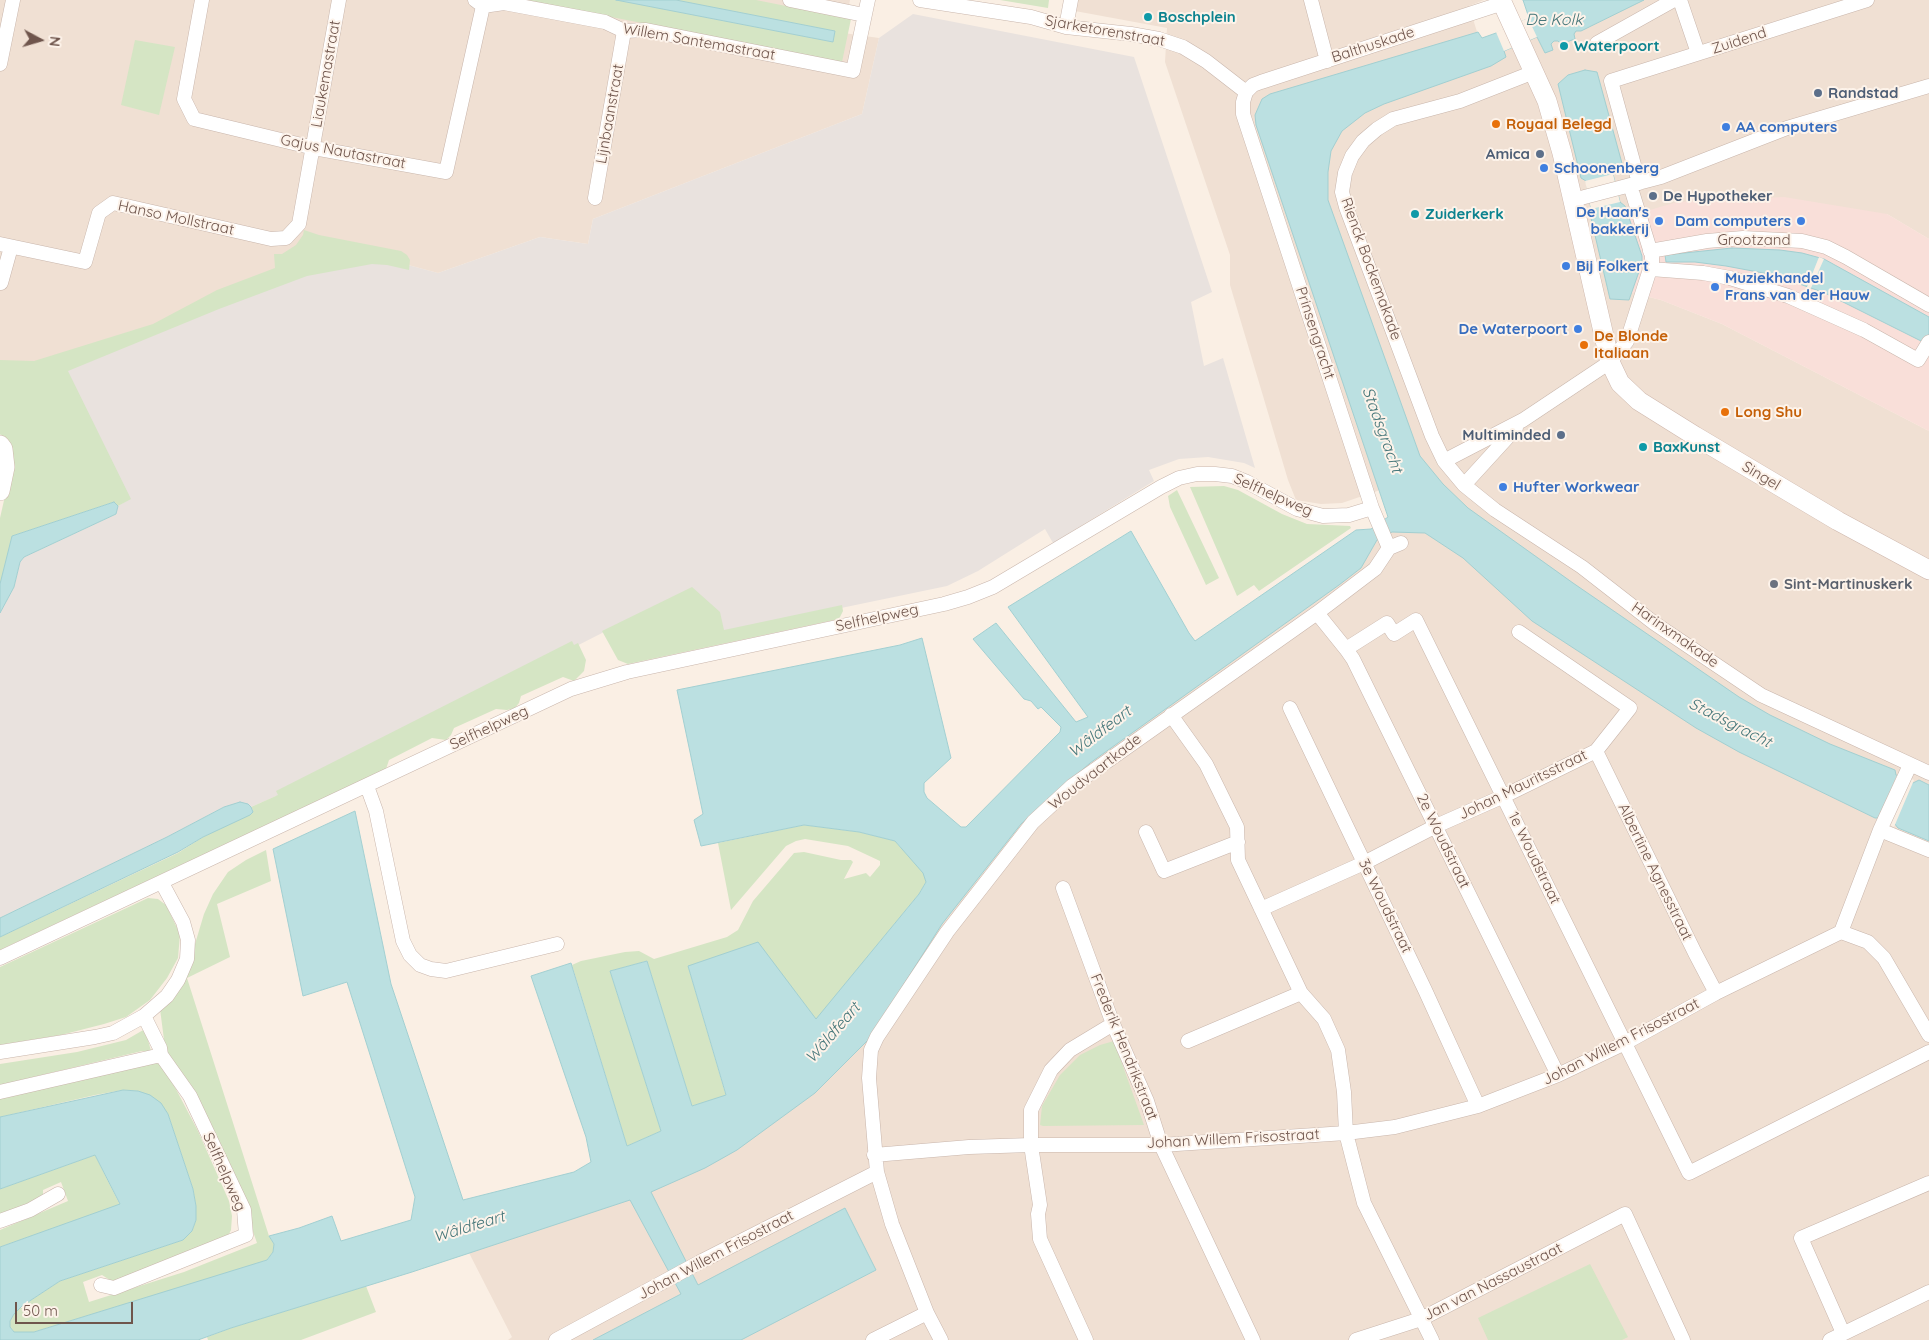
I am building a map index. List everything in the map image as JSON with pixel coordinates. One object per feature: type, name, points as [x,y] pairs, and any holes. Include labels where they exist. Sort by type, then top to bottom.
[{"type":"main road","name":"Singel","points":[[1502,2],[1534,72],[1552,119],[1562,153],[1581,197],[1610,362],[1620,383],[1639,401],[1838,521],[1929,570]]},
{"type":"main road","points":[[0,445],[3,450],[5,467],[0,491]]},
{"type":"street","name":"Gajus Nautastraat","points":[[202,0],[184,99],[194,119],[314,148],[446,172],[479,3]]},
{"type":"street","name":"Liaukemastraat","points":[[314,148],[340,0]]},
{"type":"street","points":[[790,0],[864,15]]},
{"type":"street","name":"Willem Santemastraat","points":[[479,3],[504,3],[605,22],[624,31],[646,30],[853,71],[868,0]]},
{"type":"street","name":"Sjarketorenstraat","points":[[920,0],[1031,17],[1066,27],[1159,39],[1183,47],[1206,61],[1246,92]]},
{"type":"street","points":[[1066,27],[1071,0]]},
{"type":"street","points":[[1311,0],[1327,61]]},
{"type":"street","points":[[1597,43],[1674,0]]},
{"type":"street","points":[[1680,0],[1698,54]]},
{"type":"street","name":"Zuidend","points":[[1629,185],[1610,81],[1867,0]]},
{"type":"street","name":"Balthuskade","points":[[1246,92],[1253,85],[1261,82],[1502,2]]},
{"type":"street","points":[[0,64],[8,8]]},
{"type":"street","name":"Lijnbaanstraat","points":[[595,198],[624,31]]},
{"type":"street","name":"Rienck Bockemakade","points":[[1444,461],[1432,436],[1346,206],[1342,192],[1345,173],[1352,156],[1363,141],[1393,119],[1460,101],[1534,72]]},
{"type":"street","points":[[1581,197],[1661,177],[1795,126],[1929,86]]},
{"type":"street","name":"Prinsengracht","points":[[1246,92],[1243,102],[1243,114],[1375,514],[1392,543],[1375,568]]},
{"type":"street","name":"Hanso Mollstraat","points":[[1,283],[6,245],[85,262],[99,213],[113,203],[271,238],[286,238],[299,224],[314,148]]},
{"type":"street","points":[[1444,461],[1524,420],[1610,362],[1627,341],[1651,269],[1652,256],[1629,185]]},
{"type":"street","name":"Grootzand","points":[[1650,251],[1707,241],[1743,238],[1802,241],[1826,247],[1846,257],[1929,305]]},
{"type":"street","points":[[1651,269],[1703,273],[1730,278],[1788,296],[1864,330],[1918,360],[1928,343]]},
{"type":"street","points":[[1464,485],[1524,420]]},
{"type":"street","name":"Harinxmakade","points":[[1444,461],[1464,485],[1494,510],[1582,567],[1654,623],[1761,695],[1908,770],[1929,774]]},
{"type":"street","name":"Selfhelpweg","points":[[0,958],[571,689],[610,676],[944,604],[968,597],[993,587],[1161,486],[1179,478],[1197,474],[1232,476],[1248,482],[1297,509],[1323,516],[1375,514]]},
{"type":"street","name":"Woudvaartkade","points":[[941,1340],[927,1313],[892,1224],[877,1172],[874,1155],[869,1078],[871,1050],[877,1037],[947,932],[1033,822],[1072,786],[1317,613],[1375,568]]},
{"type":"street","name":"2e Woudstraat","points":[[1317,613],[1346,649],[1436,826],[1558,1076]]},
{"type":"street","name":"1e Woudstraat","points":[[1346,649],[1387,624],[1394,634],[1416,620],[1689,1174],[1929,1052]]},
{"type":"street","points":[[1519,632],[1630,708],[1596,751]]},
{"type":"street","name":"3e Woudstraat","points":[[1290,708],[1478,1106]]},
{"type":"street","points":[[1171,715],[1206,764],[1237,827],[1238,860],[1301,993],[1324,1019],[1338,1050],[1344,1092],[1346,1133],[1364,1204],[1432,1340]]},
{"type":"street","name":"Johan Mauritsstraat","points":[[1261,908],[1364,863],[1436,826],[1504,796],[1596,751]]},
{"type":"street","name":"Albertine Agnesstraat","points":[[1596,751],[1716,993]]},
{"type":"street","points":[[1908,770],[1882,826],[1841,932],[1868,942],[1884,958],[1929,1035]]},
{"type":"street","points":[[367,786],[376,811],[403,941],[410,955],[420,965],[432,969],[446,970],[557,944]]},
{"type":"street","points":[[1882,826],[1929,850]]},
{"type":"street","points":[[1146,832],[1164,871],[1238,842]]},
{"type":"street","points":[[0,1052],[113,1033],[144,1016],[167,996],[178,980],[187,959],[188,940],[183,922],[162,883]]},
{"type":"street","name":"Frederik Hendrikstraat","points":[[1063,888],[1114,1024],[1147,1101],[1162,1144],[1253,1340]]},
{"type":"street","name":"Johan Willem Frisostraat","points":[[874,1155],[1031,1144],[1162,1144],[1346,1133],[1395,1127],[1478,1106],[1558,1076],[1625,1043],[1716,993],[1841,932]]},
{"type":"street","points":[[1188,1042],[1301,993]]},
{"type":"street","name":"Selfhelpweg","points":[[101,1285],[114,1288],[246,1235],[244,1210],[190,1096],[161,1055],[160,1048],[144,1016]]},
{"type":"street","points":[[1086,1340],[1040,1239],[1038,1214],[1040,1206],[1031,1144],[1030,1110],[1051,1070],[1070,1050],[1114,1024]]},
{"type":"street","points":[[0,1092],[161,1055]]},
{"type":"street","name":"Johan Willem Frisostraat","points":[[556,1340],[877,1172]]},
{"type":"street","points":[[1843,1333],[1801,1238],[1929,1183]]},
{"type":"street","points":[[0,1222],[30,1210],[58,1194]]},
{"type":"street","name":"Jan van Nassaustraat","points":[[1356,1340],[1421,1319],[1625,1214],[1678,1339]]},
{"type":"street","points":[[1830,1340],[1929,1292]]},
{"type":"street","points":[[873,1340],[927,1313]]},
{"type":"shaded area","points":[[0,0],[850,0],[844,33],[879,38],[862,114],[593,219],[588,244],[540,237],[438,273],[393,261],[64,367],[0,366]]},
{"type":"shaded area","points":[[1077,0],[1484,0],[1469,6],[1478,35],[1289,97],[1383,489],[1342,503],[1321,504],[1296,500],[1288,480],[1230,285],[1230,255],[1165,62],[1167,28],[1075,11]]},
{"type":"shaded area","points":[[1631,0],[1929,0],[1929,239],[1887,214],[1626,291],[1661,300],[1722,324],[1929,431],[1929,794],[1751,712],[1430,482],[1322,239],[1324,158],[1344,121],[1499,50]]},
{"type":"shaded area","points":[[913,14],[1134,57],[1212,292],[1191,302],[1204,366],[1223,358],[1255,468],[1244,463],[1208,457],[1179,459],[1149,470],[1154,481],[1053,543],[1045,529],[978,571],[947,586],[629,652],[606,631],[278,798],[276,796],[251,807],[248,804],[224,807],[167,837],[0,918],[0,613],[14,587],[20,562],[24,557],[116,514],[118,506],[129,499],[64,367],[293,273],[393,261],[438,273],[540,237],[588,244],[593,219],[862,114],[879,38]]},
{"type":"shaded area","points":[[1784,197],[1887,214],[1929,239],[1929,431],[1722,324],[1661,300],[1625,291],[1623,218],[1677,202]]},
{"type":"shaded area","points":[[1392,529],[1428,529],[1929,833],[1929,1340],[508,1340],[512,1337],[466,1247],[649,1183],[1015,816],[1375,539]]},
{"type":"green space","points":[[524,0],[616,0],[833,42],[835,31],[676,0],[756,0],[851,19],[842,62]]},
{"type":"green space","points":[[1000,0],[1049,0],[1048,8]]},
{"type":"green space","points":[[135,40],[175,47],[159,115],[121,105]]},
{"type":"green space","points":[[304,230],[319,235],[401,251],[410,260],[409,270],[372,264],[307,276],[219,309],[68,371],[131,499],[118,506],[114,502],[12,536],[0,584],[0,518],[10,474],[6,443],[0,434],[0,360],[34,361],[153,324],[217,290],[275,268],[274,254],[282,254],[296,245]]},
{"type":"green space","points":[[1224,486],[1238,490],[1282,514],[1307,524],[1350,526],[1351,528],[1259,591],[1254,585],[1237,596],[1190,487]]},
{"type":"green space","points":[[1177,490],[1219,578],[1206,585],[1170,507],[1168,496]]},
{"type":"green space","points":[[692,587],[720,612],[724,630],[842,605],[843,611],[839,619],[628,664],[618,660],[602,631]]},
{"type":"green space","points":[[572,641],[574,645],[578,643],[586,660],[584,671],[574,681],[563,677],[521,696],[515,708],[507,710],[496,709],[454,728],[446,740],[432,738],[389,760],[386,769],[0,950],[0,937],[178,853],[203,837],[253,811],[251,807],[278,795],[276,791]]},
{"type":"green space","points":[[804,825],[859,832],[895,841],[924,873],[926,882],[919,894],[816,1020],[796,993],[688,966],[726,1096],[692,1106],[647,961],[610,971],[661,1131],[627,1146],[572,965],[581,961],[625,952],[639,951],[654,959],[727,937],[738,930],[753,901],[794,853],[804,852],[841,860],[851,860],[853,862],[844,879],[866,873],[870,877],[880,865],[880,861],[848,846],[805,839],[796,841],[786,846],[731,910],[718,843]]},
{"type":"green space","points":[[266,850],[271,881],[217,904],[230,957],[187,978],[269,1236],[274,1244],[273,1252],[267,1260],[249,1267],[34,1332],[14,1332],[10,1327],[10,1321],[14,1314],[22,1306],[60,1281],[183,1240],[192,1231],[196,1220],[196,1206],[193,1189],[168,1114],[138,1091],[123,1090],[95,1095],[0,1117],[0,1096],[153,1062],[159,1064],[168,1074],[198,1131],[229,1201],[232,1216],[231,1230],[227,1238],[113,1282],[102,1275],[83,1282],[89,1302],[184,1272],[257,1243],[248,1217],[166,1055],[160,1009],[192,954],[204,914],[213,894],[228,872]]},
{"type":"green space","points":[[148,898],[158,899],[166,905],[180,934],[178,958],[167,978],[150,1000],[126,1017],[104,1024],[61,1035],[0,1045],[0,967]]},
{"type":"green space","points":[[145,1029],[151,1051],[142,1051],[0,1085],[0,1064],[77,1052],[126,1040]]},
{"type":"green space","points":[[1114,1041],[1144,1125],[1040,1125],[1042,1106],[1060,1075],[1080,1055],[1100,1045]]},
{"type":"green space","points":[[95,1155],[120,1205],[0,1247],[0,1230],[68,1201],[61,1182],[43,1190],[43,1196],[0,1217],[0,1189]]},
{"type":"green space","points":[[1590,1264],[1628,1337],[1622,1340],[1488,1340],[1478,1318]]},
{"type":"green space","points":[[366,1286],[376,1312],[301,1340],[208,1340],[207,1337],[231,1328]]},
{"type":"water","points":[[616,0],[676,0],[835,31],[833,42]]},
{"type":"water","points":[[1523,0],[1644,0],[1581,31],[1576,31],[1574,34],[1575,39],[1561,44],[1558,41],[1554,41],[1551,44],[1553,50],[1545,53],[1537,37],[1504,51],[1506,57],[1491,66],[1384,104],[1365,113],[1342,131],[1331,151],[1328,172],[1328,200],[1420,456],[1443,484],[1468,508],[1739,697],[1770,715],[1830,744],[1895,770],[1896,775],[1913,783],[1919,780],[1929,785],[1929,841],[1898,828],[1894,823],[1875,818],[1739,752],[1696,728],[1532,621],[1463,558],[1425,533],[1392,532],[1377,540],[1361,568],[1090,763],[1021,824],[942,924],[869,1039],[815,1093],[737,1150],[705,1168],[651,1192],[698,1285],[845,1208],[876,1270],[741,1340],[593,1340],[681,1294],[630,1200],[198,1340],[0,1340],[0,1247],[120,1204],[95,1155],[0,1189],[0,1117],[123,1090],[138,1091],[150,1095],[161,1103],[168,1114],[193,1189],[196,1206],[196,1220],[192,1231],[183,1240],[60,1281],[22,1306],[14,1314],[10,1321],[10,1327],[14,1332],[34,1332],[267,1260],[273,1252],[274,1244],[269,1236],[332,1216],[341,1241],[411,1220],[415,1197],[347,982],[303,996],[273,849],[355,811],[391,984],[463,1200],[574,1172],[591,1162],[586,1137],[531,976],[571,963],[627,1146],[661,1131],[610,971],[647,961],[692,1106],[726,1095],[688,966],[758,942],[816,1019],[919,894],[926,882],[923,873],[895,841],[859,832],[804,825],[701,846],[694,820],[703,814],[677,690],[900,645],[922,638],[951,758],[924,783],[924,792],[927,798],[961,827],[966,827],[1060,732],[1061,727],[1041,707],[1038,709],[1031,701],[1024,699],[973,639],[996,623],[1076,722],[1088,717],[1008,607],[1131,531],[1195,641],[1356,530],[1371,529],[1388,517],[1256,125],[1255,115],[1262,99],[1270,94],[1478,32],[1482,38],[1496,33],[1529,18]]},
{"type":"water","points":[[1585,70],[1597,72],[1623,167],[1622,171],[1613,174],[1620,202],[1625,206],[1642,256],[1642,263],[1629,300],[1610,299],[1590,214],[1591,209],[1586,181],[1581,178],[1558,84],[1568,75]]},
{"type":"water","points":[[1732,248],[1780,250],[1824,259],[1929,317],[1929,345],[1825,293],[1774,275],[1695,262],[1666,262],[1665,255]]},
{"type":"water","points":[[114,502],[118,506],[116,514],[24,557],[20,562],[14,587],[0,613],[0,584],[12,536]]},
{"type":"water","points":[[240,802],[251,807],[253,812],[250,815],[203,837],[178,852],[0,937],[0,918],[167,837],[224,807]]},
{"type":"pier","points":[[1528,18],[1537,37],[1504,51],[1496,32]]},
{"type":"pier","points":[[1613,174],[1620,202],[1591,209],[1585,181]]},
{"type":"pier","points":[[1819,257],[1824,259],[1811,288],[1807,287]]},
{"type":"pier","points":[[1898,773],[1914,780],[1894,827],[1878,820]]},
{"type":"place","name":"Boschplein","points":[[1148,17]]},
{"type":"place","name":"Waterpoort","points":[[1564,46]]},
{"type":"place","name":"Randstad","points":[[1818,93]]},
{"type":"place","name":"Royaal Belegd","points":[[1496,124]]},
{"type":"place","name":"AA computers","points":[[1726,127]]},
{"type":"place","name":"Amica","points":[[1540,154]]},
{"type":"place","name":"Schoonenberg","points":[[1544,168]]},
{"type":"place","name":"De Hypotheker","points":[[1653,196]]},
{"type":"place","name":"Zuiderkerk","points":[[1415,214]]},
{"type":"place","name":"De Haan's bakkerij","points":[[1659,221]]},
{"type":"place","name":"Dam computers","points":[[1801,221]]},
{"type":"place","name":"Bij Folkert","points":[[1566,266]]},
{"type":"place","name":"Muziekhandel Frans van der Hauw","points":[[1715,287]]},
{"type":"place","name":"De Waterpoort","points":[[1578,329]]},
{"type":"place","name":"De Blonde Italiaan","points":[[1584,345]]},
{"type":"place","name":"Long Shu","points":[[1725,412]]},
{"type":"place","name":"Multiminded","points":[[1561,435]]},
{"type":"place","name":"BaxKunst","points":[[1643,447]]},
{"type":"place","name":"Hufter Workwear","points":[[1503,487]]},
{"type":"place","name":"Sint-Martinuskerk","points":[[1774,584]]},
{"type":"water label","name":"De Kolk","points":[[1554,20]]},
{"type":"water label","name":"Stadsgracht","points":[[1382,430]]},
{"type":"water label","name":"Stadsgracht","points":[[1730,723]]},
{"type":"water label","name":"Wâldfeart","points":[[1100,732]]},
{"type":"water label","name":"Wâldfeart","points":[[833,1033]]},
{"type":"water label","name":"Wâldfeart","points":[[469,1227]]}]
